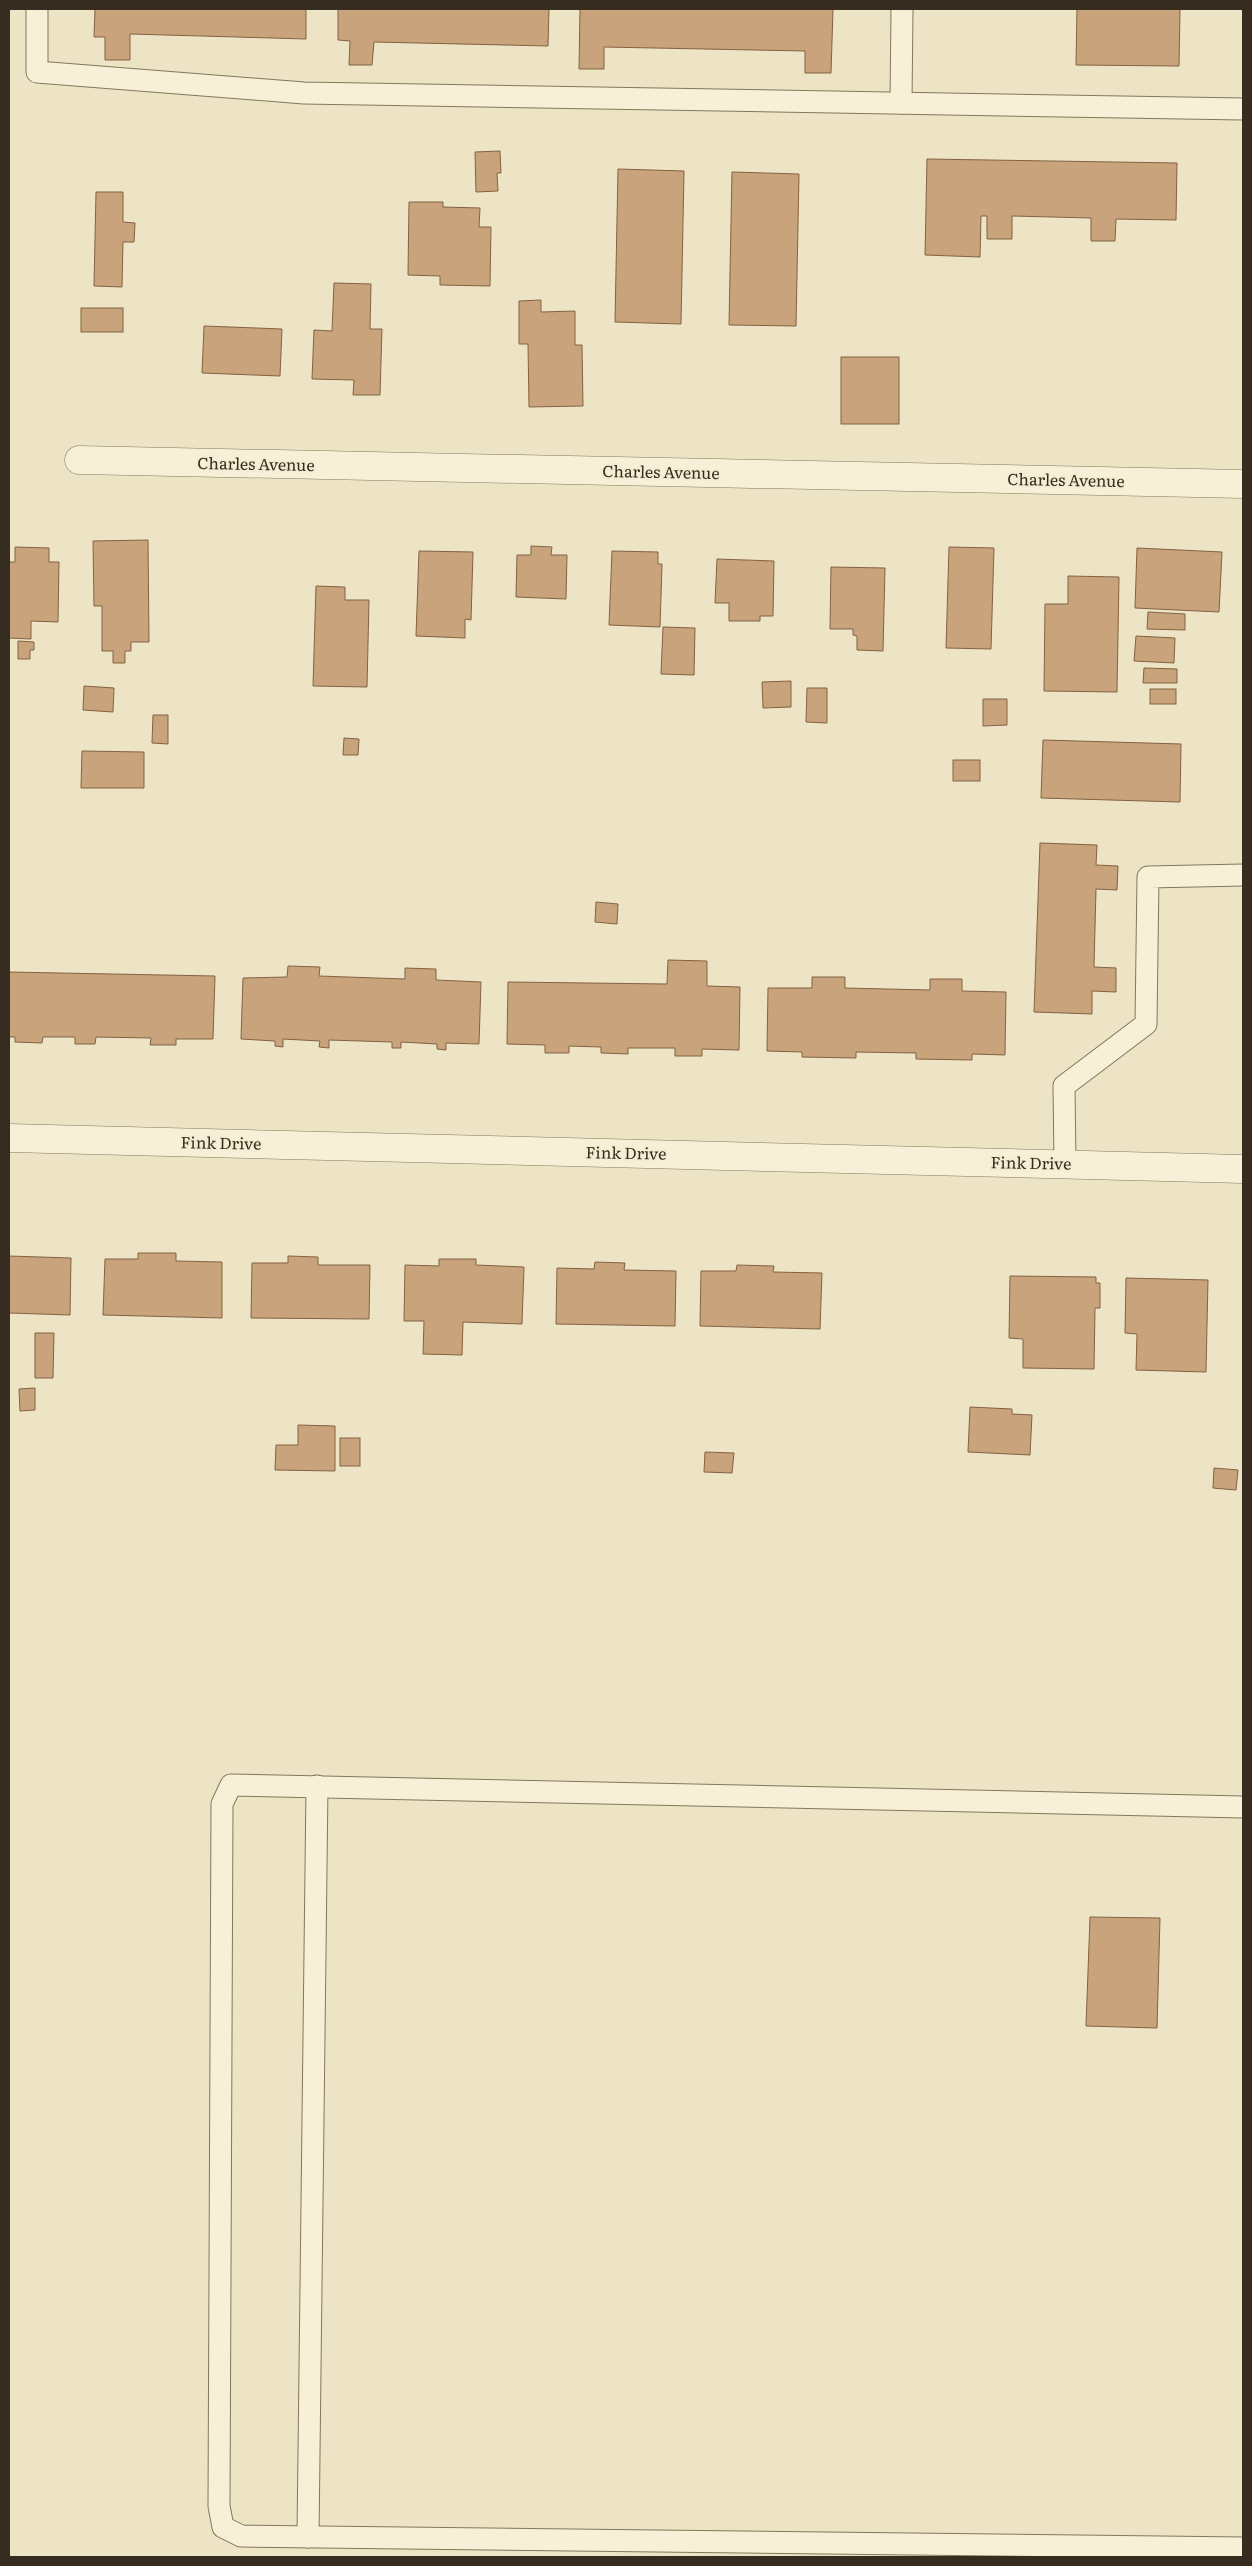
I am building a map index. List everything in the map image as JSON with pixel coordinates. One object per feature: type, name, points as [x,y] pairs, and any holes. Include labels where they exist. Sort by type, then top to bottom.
[{"type":"street","name":"Charles Avenue","points":[[79,460],[1243,484]]},
{"type":"street","name":"Fink Drive","points":[[9,1138],[1243,1169]]},
{"type":"lane","points":[[37,9],[37,72],[304,93],[1243,109]]},
{"type":"lane","points":[[901,103],[902,9]]},
{"type":"lane","points":[[1064,1164],[1064,1086],[1146,1024],[1148,877],[1243,875]]},
{"type":"lane","points":[[1243,1807],[231,1785],[222,1804],[219,2506],[223,2527],[241,2536],[1243,2548]]},
{"type":"lane","points":[[308,2537],[316,1786]]},
{"type":"building","points":[[95,9],[306,9],[306,39],[130,34],[130,60],[105,60],[105,37],[94,37]]},
{"type":"building","points":[[338,9],[549,9],[548,46],[374,42],[372,65],[349,65],[350,41],[338,40]]},
{"type":"building","points":[[580,9],[833,9],[831,73],[805,73],[805,51],[604,47],[604,69],[579,69]]},
{"type":"building","points":[[1077,9],[1180,9],[1179,66],[1076,65]]},
{"type":"building","points":[[500,151],[501,173],[497,173],[498,191],[476,192],[475,152]]},
{"type":"building","points":[[927,159],[1177,163],[1176,220],[1116,219],[1115,241],[1091,241],[1091,218],[1012,216],[1012,239],[987,239],[987,216],[981,216],[980,257],[925,255]]},
{"type":"building","points":[[618,169],[684,171],[681,324],[615,322]]},
{"type":"building","points":[[732,172],[799,174],[796,326],[729,325]]},
{"type":"building","points":[[96,192],[123,192],[123,222],[135,223],[134,242],[123,242],[122,287],[94,286]]},
{"type":"building","points":[[409,202],[443,202],[443,207],[480,208],[479,227],[491,227],[490,286],[440,285],[440,276],[408,275]]},
{"type":"building","points":[[334,283],[371,284],[370,329],[382,329],[380,395],[353,395],[354,380],[312,379],[314,330],[332,331]]},
{"type":"building","points":[[541,300],[541,312],[575,311],[575,345],[582,345],[583,406],[529,407],[528,344],[519,344],[519,301]]},
{"type":"building","points":[[81,308],[123,308],[123,332],[81,332]]},
{"type":"building","points":[[204,326],[282,329],[280,376],[202,373]]},
{"type":"building","points":[[841,357],[899,357],[899,424],[841,424]]},
{"type":"building","points":[[148,540],[149,642],[131,642],[131,651],[125,651],[125,663],[113,663],[113,651],[102,651],[102,606],[94,606],[93,541]]},
{"type":"building","points":[[531,546],[552,547],[551,555],[567,555],[566,599],[516,597],[517,555],[531,555]]},
{"type":"building","points":[[15,547],[49,548],[49,562],[59,562],[58,622],[31,621],[31,639],[9,638],[9,562],[15,562]]},
{"type":"building","points":[[949,547],[994,548],[991,649],[946,648]]},
{"type":"building","points":[[1137,548],[1222,552],[1219,612],[1135,608]]},
{"type":"building","points":[[419,551],[473,552],[471,620],[465,619],[465,638],[416,636]]},
{"type":"building","points":[[612,551],[658,552],[658,564],[662,564],[660,627],[609,625]]},
{"type":"building","points":[[717,559],[774,561],[773,616],[760,616],[760,621],[729,621],[729,603],[715,603]]},
{"type":"building","points":[[831,567],[885,568],[883,651],[857,650],[857,636],[853,635],[853,629],[830,629]]},
{"type":"building","points":[[1068,576],[1119,577],[1117,692],[1044,691],[1045,604],[1068,604]]},
{"type":"building","points":[[316,586],[345,587],[345,600],[369,600],[367,687],[313,686]]},
{"type":"building","points":[[1148,612],[1185,614],[1185,630],[1147,629]]},
{"type":"building","points":[[663,627],[695,628],[694,675],[661,674]]},
{"type":"building","points":[[1136,636],[1175,638],[1174,663],[1134,661]]},
{"type":"building","points":[[18,641],[34,642],[34,650],[30,650],[30,659],[18,659]]},
{"type":"building","points":[[1144,668],[1177,669],[1177,683],[1143,683]]},
{"type":"building","points":[[791,681],[791,707],[763,708],[762,682]]},
{"type":"building","points":[[84,686],[114,688],[113,712],[83,710]]},
{"type":"building","points":[[807,688],[827,688],[827,723],[806,722]]},
{"type":"building","points":[[1150,689],[1176,689],[1176,704],[1150,704]]},
{"type":"building","points":[[983,699],[1007,699],[1007,725],[983,726]]},
{"type":"building","points":[[153,715],[168,715],[168,744],[152,743]]},
{"type":"building","points":[[344,738],[359,739],[358,755],[343,755]]},
{"type":"building","points":[[1043,740],[1181,744],[1180,802],[1041,798]]},
{"type":"building","points":[[82,751],[144,752],[144,788],[81,788]]},
{"type":"building","points":[[953,760],[980,760],[980,781],[953,781]]},
{"type":"building","points":[[1040,843],[1097,845],[1096,865],[1118,866],[1117,890],[1096,889],[1094,967],[1116,968],[1116,992],[1092,991],[1092,1014],[1034,1012]]},
{"type":"building","points":[[596,902],[618,904],[617,924],[595,922]]},
{"type":"building","points":[[668,960],[707,961],[707,986],[740,987],[739,1050],[702,1049],[702,1056],[675,1056],[675,1048],[628,1048],[628,1054],[601,1053],[601,1047],[569,1046],[569,1053],[545,1053],[545,1045],[507,1044],[508,982],[667,984]]},
{"type":"building","points":[[288,966],[320,967],[319,976],[405,979],[405,968],[436,969],[436,980],[481,982],[479,1044],[446,1043],[446,1050],[437,1049],[437,1044],[401,1042],[401,1048],[392,1048],[392,1042],[329,1040],[329,1048],[319,1047],[320,1041],[283,1039],[283,1047],[275,1046],[275,1041],[241,1039],[243,978],[287,977]]},
{"type":"building","points":[[9,972],[215,976],[213,1039],[176,1039],[176,1045],[150,1045],[151,1038],[96,1037],[95,1044],[75,1044],[75,1037],[43,1037],[42,1043],[15,1042],[15,1037],[9,1037]]},
{"type":"building","points":[[812,977],[845,977],[845,988],[930,990],[930,979],[962,979],[962,991],[1006,992],[1005,1055],[972,1054],[972,1060],[916,1059],[916,1053],[856,1052],[856,1058],[802,1057],[802,1052],[767,1051],[768,988],[812,988]]},
{"type":"building","points":[[138,1253],[176,1253],[176,1261],[222,1262],[222,1318],[103,1315],[105,1259],[138,1259]]},
{"type":"building","points":[[9,1256],[71,1258],[70,1315],[9,1313]]},
{"type":"building","points":[[288,1256],[318,1257],[318,1265],[370,1265],[369,1319],[251,1318],[252,1263],[288,1263]]},
{"type":"building","points":[[439,1259],[476,1259],[476,1265],[524,1267],[522,1324],[463,1322],[462,1355],[423,1354],[424,1321],[404,1321],[405,1265],[439,1266]]},
{"type":"building","points":[[595,1262],[625,1263],[624,1270],[676,1271],[675,1326],[556,1324],[557,1268],[594,1269]]},
{"type":"building","points":[[737,1265],[774,1266],[773,1272],[822,1273],[820,1329],[700,1326],[701,1271],[736,1271]]},
{"type":"building","points":[[1010,1276],[1096,1277],[1096,1283],[1100,1283],[1100,1308],[1095,1308],[1094,1369],[1023,1368],[1023,1339],[1009,1338]]},
{"type":"building","points":[[1126,1278],[1208,1280],[1206,1372],[1136,1370],[1137,1334],[1125,1333]]},
{"type":"building","points":[[35,1333],[54,1333],[53,1378],[35,1378]]},
{"type":"building","points":[[35,1388],[35,1410],[20,1411],[19,1389]]},
{"type":"building","points":[[970,1407],[1012,1409],[1012,1414],[1032,1415],[1030,1455],[968,1452]]},
{"type":"building","points":[[298,1425],[335,1426],[335,1471],[275,1470],[276,1445],[298,1445]]},
{"type":"building","points":[[340,1438],[360,1438],[360,1466],[340,1466]]},
{"type":"building","points":[[705,1452],[734,1453],[732,1473],[704,1472]]},
{"type":"building","points":[[1214,1468],[1238,1470],[1236,1490],[1213,1488]]},
{"type":"building","points":[[1090,1917],[1160,1918],[1157,2028],[1086,2026]]}]
